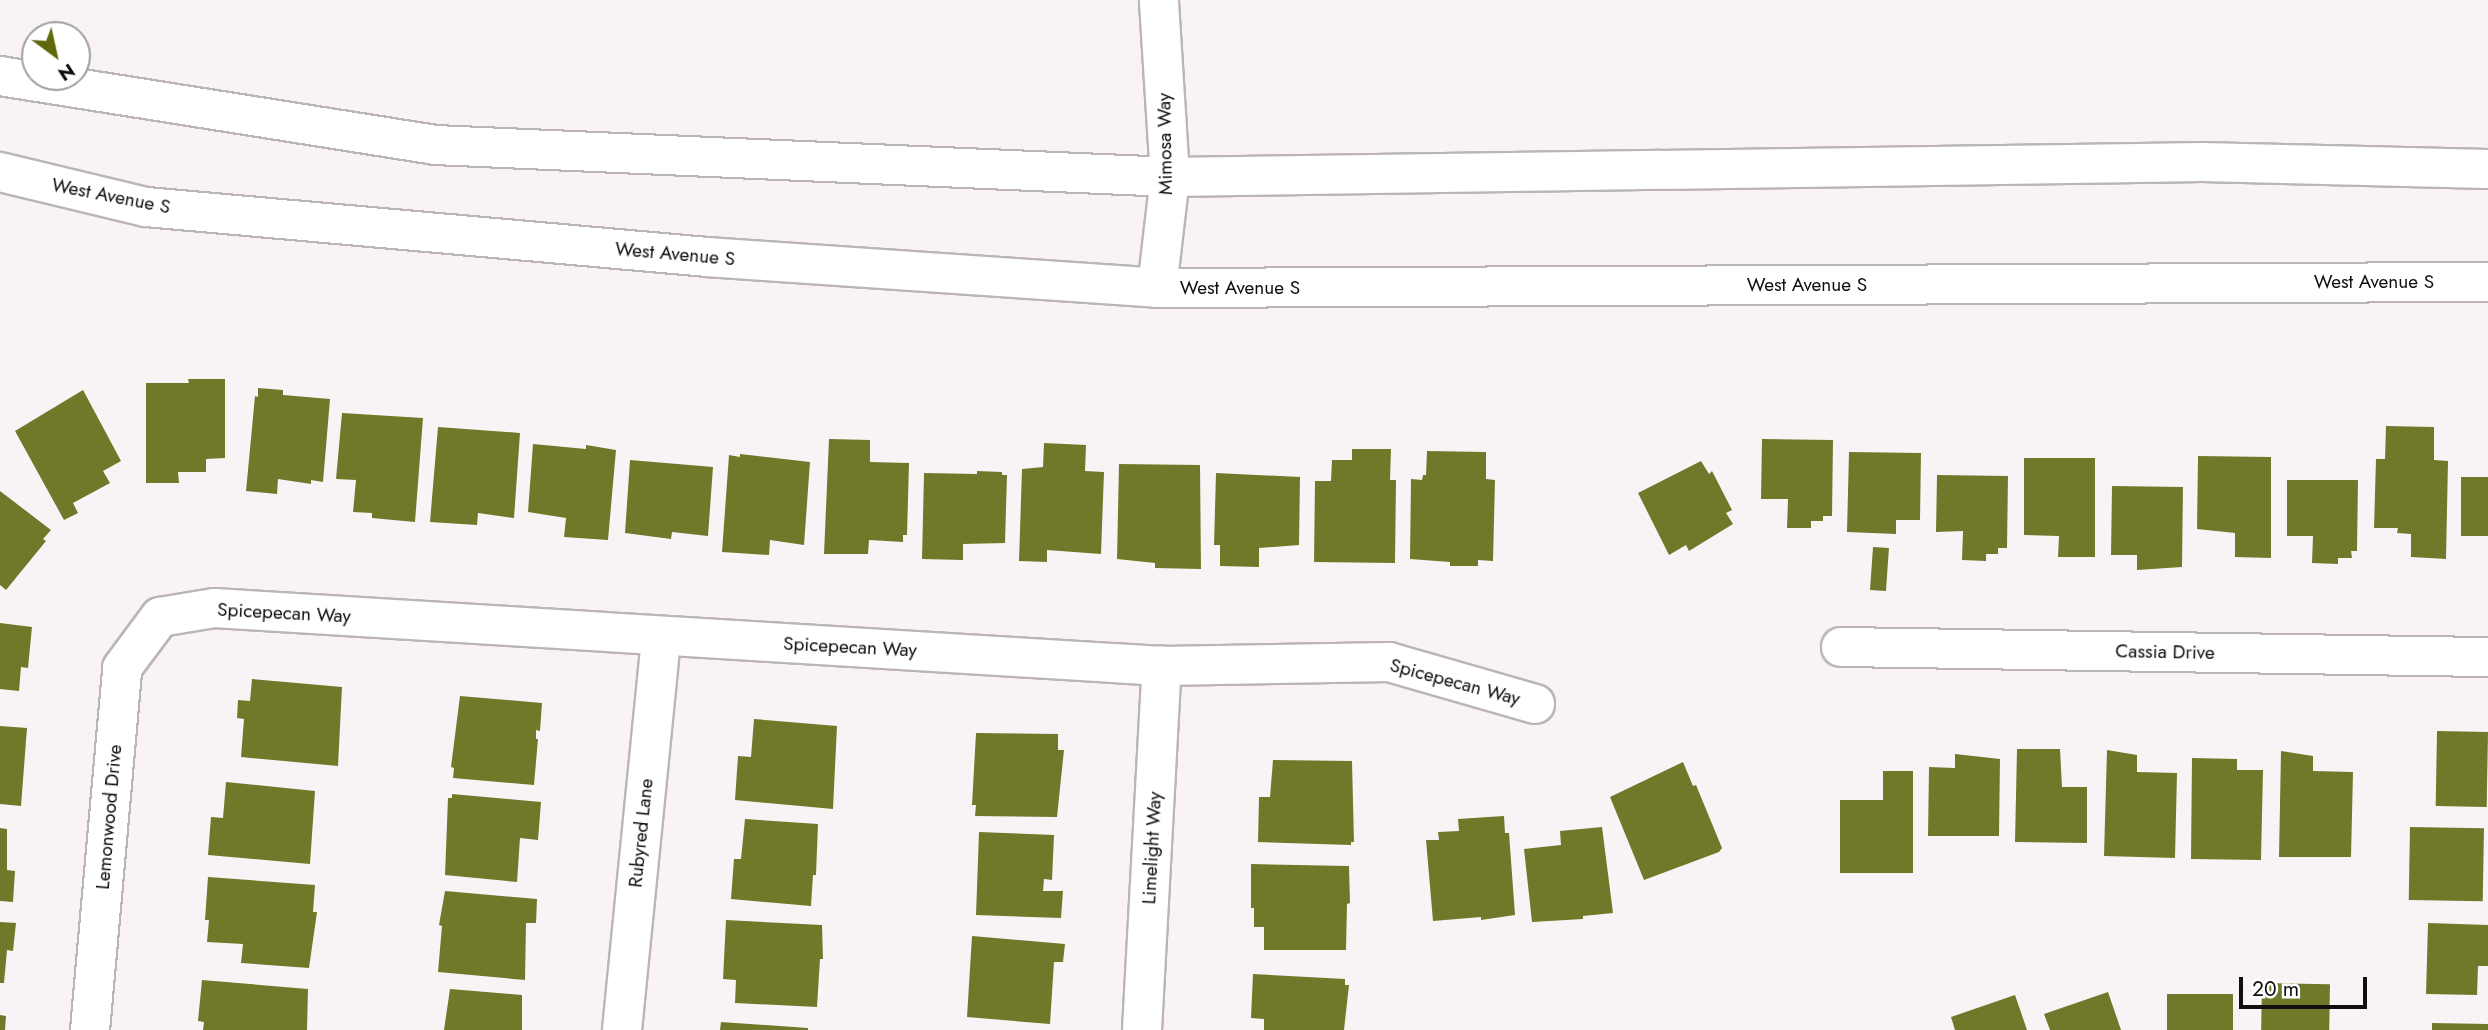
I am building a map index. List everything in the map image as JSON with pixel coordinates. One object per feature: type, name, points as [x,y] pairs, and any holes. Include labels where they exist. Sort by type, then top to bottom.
[{"type":"street","name":"Mimosa Way","points":[[1157,288],[1170,177],[1159,0]]},
{"type":"street","points":[[0,76],[435,145],[1170,177],[2202,162],[2488,169]]},
{"type":"street","name":"West Avenue S","points":[[0,172],[146,207],[707,257],[1157,288],[2488,282]]},
{"type":"street","name":"Spicepecan Way","points":[[160,617],[214,608],[1163,666],[1389,662],[1535,704]]},
{"type":"street","name":"Lemonwood Drive","points":[[90,1030],[122,668],[160,617]]},
{"type":"street","name":"Rubyred Lane","points":[[622,1030],[661,636]]},
{"type":"street","name":"Cassia Drive","points":[[1842,647],[2488,657]]},
{"type":"street","name":"Limelight Way","points":[[1142,1030],[1163,666]]},
{"type":"building","points":[[188,379],[225,379],[225,458],[206,459],[206,472],[178,472],[179,483],[146,483],[146,383],[189,383]]},
{"type":"building","points":[[258,388],[283,390],[283,395],[330,399],[323,482],[311,480],[311,484],[278,479],[277,494],[246,491]]},
{"type":"building","points":[[83,390],[121,461],[103,471],[110,483],[73,503],[78,513],[64,520],[15,431]]},
{"type":"building","points":[[342,413],[423,418],[415,522],[372,518],[372,513],[353,512],[356,480],[336,479]]},
{"type":"building","points":[[2386,426],[2434,427],[2434,460],[2448,461],[2446,559],[2411,557],[2411,534],[2397,533],[2398,528],[2374,528],[2376,459],[2385,459]]},
{"type":"building","points":[[438,427],[520,433],[514,518],[478,513],[477,525],[430,522]]},
{"type":"building","points":[[829,439],[870,440],[870,462],[909,463],[907,535],[903,535],[903,542],[869,540],[868,554],[824,554]]},
{"type":"building","points":[[1762,439],[1833,440],[1832,516],[1823,516],[1823,521],[1811,521],[1811,528],[1787,528],[1788,499],[1761,499]]},
{"type":"building","points":[[1044,443],[1086,445],[1085,471],[1104,472],[1101,554],[1047,550],[1047,562],[1019,561],[1022,469],[1043,467]]},
{"type":"building","points":[[533,444],[586,449],[586,445],[616,450],[608,540],[564,537],[566,518],[528,512]]},
{"type":"building","points":[[1352,449],[1391,449],[1390,480],[1396,480],[1395,563],[1314,562],[1315,481],[1331,481],[1332,460],[1352,460]]},
{"type":"building","points":[[1427,451],[1486,452],[1486,479],[1495,480],[1493,561],[1478,560],[1478,566],[1450,566],[1450,562],[1410,559],[1411,479],[1422,480],[1423,475],[1426,475]]},
{"type":"building","points":[[1849,452],[1921,453],[1920,520],[1896,520],[1896,534],[1847,532]]},
{"type":"building","points":[[740,454],[810,462],[804,545],[770,540],[769,555],[722,552],[729,455],[740,457]]},
{"type":"building","points":[[2198,456],[2271,457],[2271,558],[2235,557],[2235,533],[2197,529]]},
{"type":"building","points":[[2024,458],[2095,458],[2095,557],[2058,557],[2059,536],[2024,535]]},
{"type":"building","points":[[630,460],[713,467],[708,536],[672,532],[671,539],[625,533]]},
{"type":"building","points":[[1701,461],[1709,474],[1712,471],[1732,510],[1726,513],[1733,524],[1689,551],[1686,545],[1669,555],[1638,493]]},
{"type":"building","points":[[1119,464],[1200,465],[1201,569],[1155,568],[1155,563],[1117,559]]},
{"type":"building","points":[[977,471],[1002,472],[1002,475],[1007,475],[1005,543],[963,544],[963,560],[922,559],[924,473],[977,474]]},
{"type":"building","points":[[1216,473],[1300,477],[1299,545],[1259,548],[1259,567],[1220,566],[1220,545],[1214,545]]},
{"type":"building","points":[[1937,475],[2008,476],[2007,548],[1998,548],[1998,554],[1986,554],[1986,561],[1962,560],[1963,531],[1936,532]]},
{"type":"building","points":[[2461,477],[2488,477],[2488,536],[2461,536]]},
{"type":"building","points":[[2287,480],[2358,480],[2357,551],[2351,551],[2352,558],[2338,558],[2338,564],[2312,563],[2313,536],[2287,536]]},
{"type":"building","points":[[2112,486],[2183,487],[2182,567],[2137,570],[2137,555],[2111,555]]},
{"type":"building","points":[[0,491],[51,530],[43,539],[46,541],[6,590],[0,585]]},
{"type":"building","points":[[1873,547],[1889,548],[1886,591],[1870,590]]},
{"type":"building","points":[[0,623],[32,627],[28,668],[21,667],[19,691],[0,689]]},
{"type":"building","points":[[252,679],[342,687],[338,766],[241,757],[244,719],[237,718],[238,700],[250,701]]},
{"type":"building","points":[[460,696],[542,703],[540,731],[536,730],[538,739],[534,785],[453,778],[454,768],[451,767]]},
{"type":"building","points":[[754,719],[837,726],[833,809],[735,800],[738,756],[751,757]]},
{"type":"building","points":[[0,726],[27,728],[21,806],[0,804]]},
{"type":"building","points":[[2437,731],[2488,732],[2487,807],[2436,806]]},
{"type":"building","points":[[976,733],[1058,734],[1058,750],[1064,750],[1057,817],[975,816],[976,805],[972,805]]},
{"type":"building","points":[[2017,749],[2060,749],[2062,787],[2087,787],[2087,843],[2015,842]]},
{"type":"building","points":[[2107,750],[2137,755],[2137,772],[2177,773],[2175,858],[2104,856]]},
{"type":"building","points":[[2281,751],[2313,756],[2313,771],[2353,772],[2351,857],[2279,857]]},
{"type":"building","points":[[1955,754],[2000,759],[1999,836],[1928,836],[1929,767],[1955,768]]},
{"type":"building","points":[[2192,758],[2237,759],[2237,770],[2263,770],[2261,860],[2191,859]]},
{"type":"building","points":[[1273,760],[1352,761],[1354,842],[1351,842],[1351,845],[1258,842],[1259,797],[1270,797]]},
{"type":"building","points":[[1683,762],[1693,786],[1696,785],[1722,848],[1719,852],[1644,880],[1610,797]]},
{"type":"building","points":[[1883,771],[1913,771],[1913,873],[1840,873],[1840,800],[1883,800]]},
{"type":"building","points":[[226,782],[315,791],[310,864],[208,855],[211,817],[223,818]]},
{"type":"building","points":[[452,794],[541,802],[538,840],[520,838],[517,882],[445,875],[448,798],[452,798]]},
{"type":"building","points":[[1504,816],[1505,833],[1509,833],[1515,915],[1481,920],[1481,917],[1433,921],[1426,840],[1439,840],[1438,832],[1459,831],[1458,819]]},
{"type":"building","points":[[745,819],[818,824],[816,875],[813,875],[811,906],[731,899],[734,859],[741,859]]},
{"type":"building","points":[[1602,827],[1613,913],[1583,916],[1583,919],[1532,922],[1524,849],[1561,845],[1560,831]]},
{"type":"building","points":[[2410,827],[2484,828],[2483,901],[2409,900]]},
{"type":"building","points":[[0,828],[7,829],[7,870],[15,871],[13,902],[0,901]]},
{"type":"building","points":[[979,832],[1054,835],[1052,880],[1044,879],[1043,891],[1063,891],[1061,918],[976,915]]},
{"type":"building","points":[[1251,864],[1349,866],[1350,903],[1347,904],[1346,950],[1264,950],[1264,927],[1254,927],[1254,908],[1251,908]]},
{"type":"building","points":[[208,877],[315,885],[313,912],[317,912],[309,968],[241,963],[243,944],[207,942],[209,920],[205,920]]},
{"type":"building","points":[[445,891],[537,899],[536,923],[526,923],[525,980],[438,972],[442,926],[439,925]]},
{"type":"building","points":[[726,920],[822,925],[823,959],[820,959],[817,1007],[735,1003],[736,980],[723,979]]},
{"type":"building","points":[[0,922],[16,923],[13,951],[7,950],[4,983],[0,983]]},
{"type":"building","points":[[2428,923],[2488,925],[2488,966],[2478,966],[2477,995],[2426,994]]},
{"type":"building","points":[[972,936],[1065,944],[1063,962],[1054,962],[1050,1024],[967,1017]]},
{"type":"building","points":[[1253,974],[1345,979],[1345,985],[1349,985],[1344,1030],[1264,1030],[1264,1019],[1251,1018]]},
{"type":"building","points":[[202,980],[308,989],[307,1030],[203,1030],[204,1022],[198,1021]]},
{"type":"building","points":[[2262,983],[2330,984],[2329,1030],[2261,1030]]},
{"type":"building","points":[[450,989],[522,995],[522,1030],[444,1030]]},
{"type":"building","points":[[2108,992],[2121,1030],[2050,1030],[2044,1014]]},
{"type":"building","points":[[2167,994],[2233,994],[2233,1030],[2167,1030]]},
{"type":"building","points":[[2015,995],[2027,1030],[1955,1030],[1951,1017]]},
{"type":"building","points":[[0,1015],[6,1016],[5,1030],[0,1030]]},
{"type":"building","points":[[721,1022],[808,1028],[808,1030],[720,1030]]},
{"type":"building","points":[[2432,1023],[2488,1024],[2488,1030],[2432,1030]]}]
